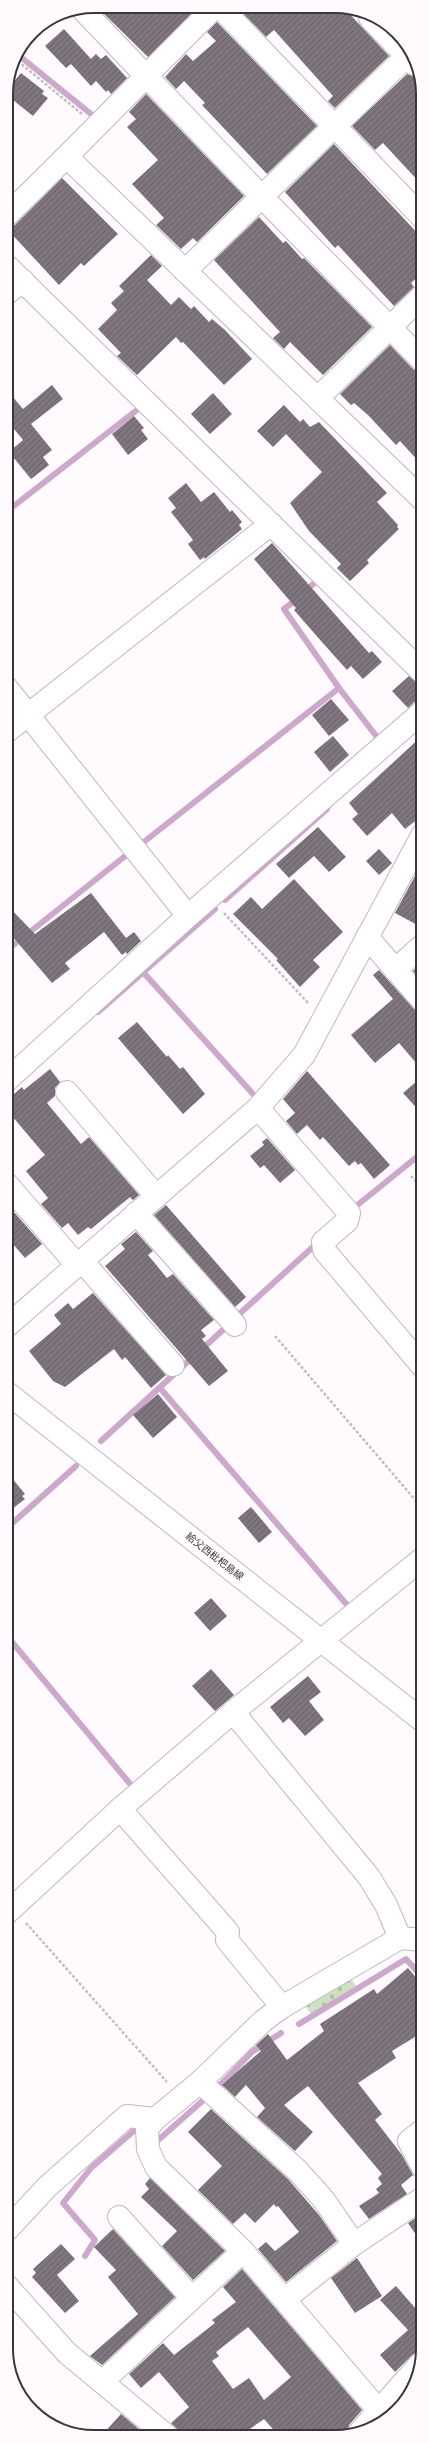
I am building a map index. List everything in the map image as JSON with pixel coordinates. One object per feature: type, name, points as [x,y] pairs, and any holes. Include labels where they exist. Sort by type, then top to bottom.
[{"type":"street","points":[[86,13],[144,76],[416,354]]},
{"type":"street","points":[[13,209],[67,158],[144,76],[209,13]]},
{"type":"street","points":[[226,13],[416,211]]},
{"type":"street","points":[[375,24],[408,58]]},
{"type":"street","points":[[185,271],[334,126],[409,61]]},
{"type":"street","points":[[67,158],[416,493]]},
{"type":"street","points":[[15,288],[271,524],[416,666]]},
{"type":"street","points":[[318,398],[416,302]]},
{"type":"street","points":[[13,727],[271,524]]},
{"type":"street","points":[[13,695],[188,916]]},
{"type":"street","points":[[13,1075],[188,916],[416,717]]},
{"type":"street","points":[[13,1321],[258,1108],[304,1055],[416,845]]},
{"type":"street","points":[[367,937],[416,993]]},
{"type":"street","points":[[395,970],[416,951]]},
{"type":"street","points":[[67,1092],[156,1196]]},
{"type":"street","points":[[258,1108],[349,1213],[347,1221],[323,1242],[324,1250],[416,1358]]},
{"type":"street","points":[[13,1191],[173,1365]]},
{"type":"street","points":[[136,1213],[235,1325]]},
{"type":"street","name":"給父西枇杷島線","points":[[13,1397],[416,1715]]},
{"type":"street","points":[[13,1906],[120,1809],[233,1712],[321,1639],[416,1564]]},
{"type":"street","points":[[233,1712],[369,1877],[386,1905],[400,1938]]},
{"type":"street","points":[[120,1809],[228,1932],[227,1940],[282,2007]]},
{"type":"street","points":[[382,2414],[243,2251],[156,2167],[148,2149],[147,2129],[154,2119],[200,2082],[262,2021],[282,2007],[400,1938],[416,1939]]},
{"type":"street","points":[[200,2082],[297,2170],[324,2200],[354,2244]]},
{"type":"street","points":[[13,2224],[47,2187],[127,2116],[154,2119]]},
{"type":"street","points":[[416,2136],[409,2141],[416,2154]]},
{"type":"street","points":[[285,2299],[354,2244],[416,2203]]},
{"type":"street","points":[[119,2217],[192,2298]]},
{"type":"street","points":[[102,2382],[243,2251]]},
{"type":"street","points":[[13,2293],[67,2353],[160,2430]]},
{"type":"street","points":[[385,2412],[412,2375]]},
{"type":"path","points":[[19,62],[97,126]]},
{"type":"path","points":[[210,897],[323,1019]]},
{"type":"path","points":[[411,1176],[416,1182]]},
{"type":"path","points":[[275,1336],[416,1501]]},
{"type":"path","points":[[13,1914],[181,2097]]},
{"type":"green space","points":[[349,1975],[356,1986],[311,2014],[304,2004]]},
{"type":"building","points":[[103,13],[192,13],[148,57]]},
{"type":"building","points":[[243,13],[341,13],[350,15],[389,56],[335,108],[328,101],[333,96],[274,30],[266,37]]},
{"type":"building","points":[[217,22],[317,126],[267,174],[202,105],[205,103],[184,81],[176,89],[165,77],[186,54],[193,61],[216,41],[207,32]]},
{"type":"building","points":[[64,29],[91,59],[96,54],[101,59],[106,55],[127,78],[111,94],[108,90],[106,92],[96,81],[91,86],[71,64],[66,68],[45,46]]},
{"type":"building","points":[[21,73],[44,91],[42,94],[48,98],[33,116],[13,100],[14,81]]},
{"type":"building","points":[[407,74],[413,76],[416,94],[416,179],[383,143],[375,150],[352,126]]},
{"type":"building","points":[[146,94],[244,196],[197,242],[193,238],[181,249],[156,225],[164,218],[132,184],[158,160],[127,127],[136,119],[129,112]]},
{"type":"building","points":[[334,144],[416,232],[416,278],[411,283],[414,287],[394,306],[338,245],[335,248],[285,192]]},
{"type":"building","points":[[62,178],[118,234],[84,266],[81,263],[59,285],[13,236],[13,226]]},
{"type":"building","points":[[259,217],[283,243],[286,241],[302,259],[304,258],[372,327],[323,375],[290,342],[284,349],[273,338],[280,332],[214,260]]},
{"type":"building","points":[[151,255],[162,266],[147,280],[171,305],[179,297],[191,309],[194,306],[209,322],[212,319],[225,330],[252,359],[224,385],[183,342],[181,343],[176,337],[137,375],[117,356],[121,353],[98,329],[117,310],[111,303],[124,291],[119,286]]},
{"type":"building","points":[[390,345],[413,369],[416,370],[416,458],[400,441],[396,445],[368,415],[354,403],[351,405],[340,394]]},
{"type":"building","points":[[52,385],[63,399],[31,424],[52,450],[43,457],[49,465],[31,479],[13,457],[13,449],[23,440],[13,428],[13,397],[23,409]]},
{"type":"building","points":[[213,393],[232,414],[210,434],[191,414]]},
{"type":"building","points":[[284,405],[300,422],[303,419],[310,427],[319,422],[387,493],[377,502],[398,525],[397,527],[399,529],[367,560],[369,563],[350,581],[337,568],[341,564],[309,531],[290,503],[322,472],[286,434],[273,447],[257,431]]},
{"type":"building","points":[[134,416],[144,428],[141,430],[148,439],[128,455],[112,434]]},
{"type":"building","points":[[186,483],[201,502],[214,492],[230,512],[232,510],[242,522],[239,525],[242,529],[205,559],[204,557],[200,560],[188,544],[193,540],[171,512],[176,508],[168,498]]},
{"type":"building","points":[[272,543],[369,653],[372,651],[382,662],[363,679],[351,666],[347,670],[294,610],[296,608],[254,559]]},
{"type":"building","points":[[409,676],[416,682],[416,702],[408,708],[392,691]]},
{"type":"building","points":[[331,699],[349,720],[329,736],[312,715]]},
{"type":"building","points":[[333,736],[349,755],[330,772],[314,752]]},
{"type":"building","points":[[416,742],[416,820],[405,829],[392,813],[367,836],[352,819],[358,814],[349,803]]},
{"type":"building","points":[[318,827],[346,857],[329,872],[314,856],[289,878],[276,864]]},
{"type":"building","points":[[379,849],[392,863],[379,875],[366,861]]},
{"type":"building","points":[[416,874],[416,924],[395,913]]},
{"type":"building","points":[[294,879],[343,932],[313,960],[320,967],[300,987],[276,960],[278,959],[233,914],[251,897],[262,909]]},
{"type":"building","points":[[91,893],[126,938],[134,932],[141,941],[127,954],[126,952],[122,955],[104,932],[65,963],[70,969],[52,983],[13,937],[13,911],[35,934]]},
{"type":"building","points":[[379,970],[416,1010],[416,1063],[399,1043],[375,1063],[351,1035],[393,999],[373,975]]},
{"type":"building","points":[[137,1022],[167,1057],[168,1055],[180,1069],[183,1067],[205,1094],[183,1114],[118,1038]]},
{"type":"building","points":[[50,1069],[60,1082],[55,1088],[55,1096],[47,1103],[81,1144],[89,1137],[139,1195],[133,1200],[130,1197],[91,1229],[88,1227],[78,1235],[68,1223],[62,1228],[41,1204],[48,1198],[26,1171],[45,1155],[13,1117],[13,1095],[22,1087],[24,1090]]},
{"type":"building","points":[[307,1071],[390,1165],[374,1179],[361,1163],[358,1165],[355,1161],[349,1166],[323,1137],[320,1140],[307,1125],[297,1134],[286,1121],[295,1113],[283,1099]]},
{"type":"building","points":[[416,1082],[416,1107],[403,1093]]},
{"type":"building","points":[[267,1138],[295,1170],[280,1183],[264,1165],[260,1168],[250,1156],[264,1145],[262,1142]]},
{"type":"building","points":[[166,1205],[246,1297],[235,1307],[154,1215]]},
{"type":"building","points":[[13,1211],[42,1244],[25,1258],[13,1244]]},
{"type":"building","points":[[136,1232],[153,1251],[148,1255],[167,1278],[173,1274],[214,1320],[201,1330],[206,1336],[202,1339],[228,1371],[209,1386],[105,1266],[125,1249],[121,1244]]},
{"type":"building","points":[[93,1293],[166,1375],[151,1388],[125,1357],[122,1360],[114,1349],[65,1387],[53,1381],[29,1351],[61,1324],[54,1315],[68,1303],[73,1309]]},
{"type":"building","points":[[158,1394],[177,1417],[153,1438],[133,1415]]},
{"type":"building","points":[[13,1479],[25,1494],[22,1496],[25,1499],[13,1508]]},
{"type":"building","points":[[251,1507],[272,1532],[259,1543],[238,1518]]},
{"type":"building","points":[[211,1598],[227,1616],[210,1631],[194,1613]]},
{"type":"building","points":[[211,1669],[234,1695],[215,1711],[192,1686]]},
{"type":"building","points":[[308,1676],[321,1692],[309,1701],[324,1720],[305,1736],[289,1718],[283,1723],[270,1707]]},
{"type":"building","points":[[408,1968],[416,1978],[416,2036],[392,2051],[396,2058],[358,2083],[382,2114],[375,2120],[402,2155],[413,2175],[401,2185],[407,2194],[369,2219],[359,2206],[379,2193],[376,2189],[382,2184],[378,2178],[382,2174],[308,2086],[284,2105],[313,2132],[295,2151],[257,2117],[265,2108],[246,2085],[235,2097],[222,2085],[261,2051],[256,2045],[268,2034],[287,2060],[324,2031],[320,2024],[374,1989],[377,1994]]},
{"type":"building","points":[[211,2109],[288,2179],[319,2215],[337,2241],[286,2282],[258,2249],[266,2242],[275,2251],[299,2232],[278,2206],[276,2207],[274,2204],[255,2223],[245,2213],[233,2224],[198,2190],[222,2166],[188,2132]]},
{"type":"building","points":[[150,2178],[225,2251],[193,2280],[162,2246],[177,2231],[141,2197],[149,2189],[145,2184]]},
{"type":"building","points":[[416,2218],[416,2235],[408,2223]]},
{"type":"building","points":[[113,2229],[175,2297],[102,2365],[90,2356],[138,2314],[108,2277],[116,2270],[94,2247]]},
{"type":"building","points":[[61,2244],[75,2259],[57,2275],[79,2301],[65,2313],[32,2277],[36,2273],[33,2269]]},
{"type":"building","points":[[357,2258],[382,2296],[355,2313],[331,2278]]},
{"type":"building","points":[[242,2269],[362,2410],[349,2425],[348,2429],[335,2430],[274,2430],[264,2419],[248,2430],[178,2430],[171,2423],[189,2407],[159,2372],[141,2388],[129,2374],[163,2343],[174,2355],[215,2323],[212,2320],[236,2302],[223,2287]],"holes":[[[248,2327],[291,2377],[264,2400],[249,2378],[233,2389],[212,2361],[219,2356],[216,2352]]]},
{"type":"building","points":[[396,2286],[416,2309],[416,2352],[395,2372],[380,2355],[408,2330],[380,2300]]},
{"type":"building","points":[[121,2414],[140,2430],[107,2430]]},
{"type":"waterway","points":[[21,58],[91,114]]},
{"type":"waterway","points":[[13,507],[142,406]]},
{"type":"waterway","points":[[305,591],[318,580],[316,578]]},
{"type":"waterway","points":[[140,845],[339,688],[284,609],[297,599]]},
{"type":"waterway","points":[[339,688],[377,737]]},
{"type":"waterway","points":[[225,900],[327,809]]},
{"type":"waterway","points":[[13,945],[129,853]]},
{"type":"waterway","points":[[98,1012],[215,909]]},
{"type":"waterway","points":[[143,972],[253,1094]]},
{"type":"waterway","points":[[352,1203],[355,1207],[416,1158]]},
{"type":"waterway","points":[[236,1317],[314,1246]]},
{"type":"waterway","points":[[201,1350],[225,1328]]},
{"type":"waterway","points":[[101,1441],[193,1357]]},
{"type":"waterway","points":[[160,1388],[348,1606]]},
{"type":"waterway","points":[[13,1523],[76,1466]]},
{"type":"waterway","points":[[13,1643],[131,1785]]},
{"type":"waterway","points":[[299,2024],[406,1959],[416,1970]]},
{"type":"waterway","points":[[215,2090],[252,2052],[281,2033]]},
{"type":"waterway","points":[[156,2142],[208,2096]]},
{"type":"waterway","points":[[85,2256],[95,2240],[63,2203],[91,2168],[137,2128],[141,2132]]}]
